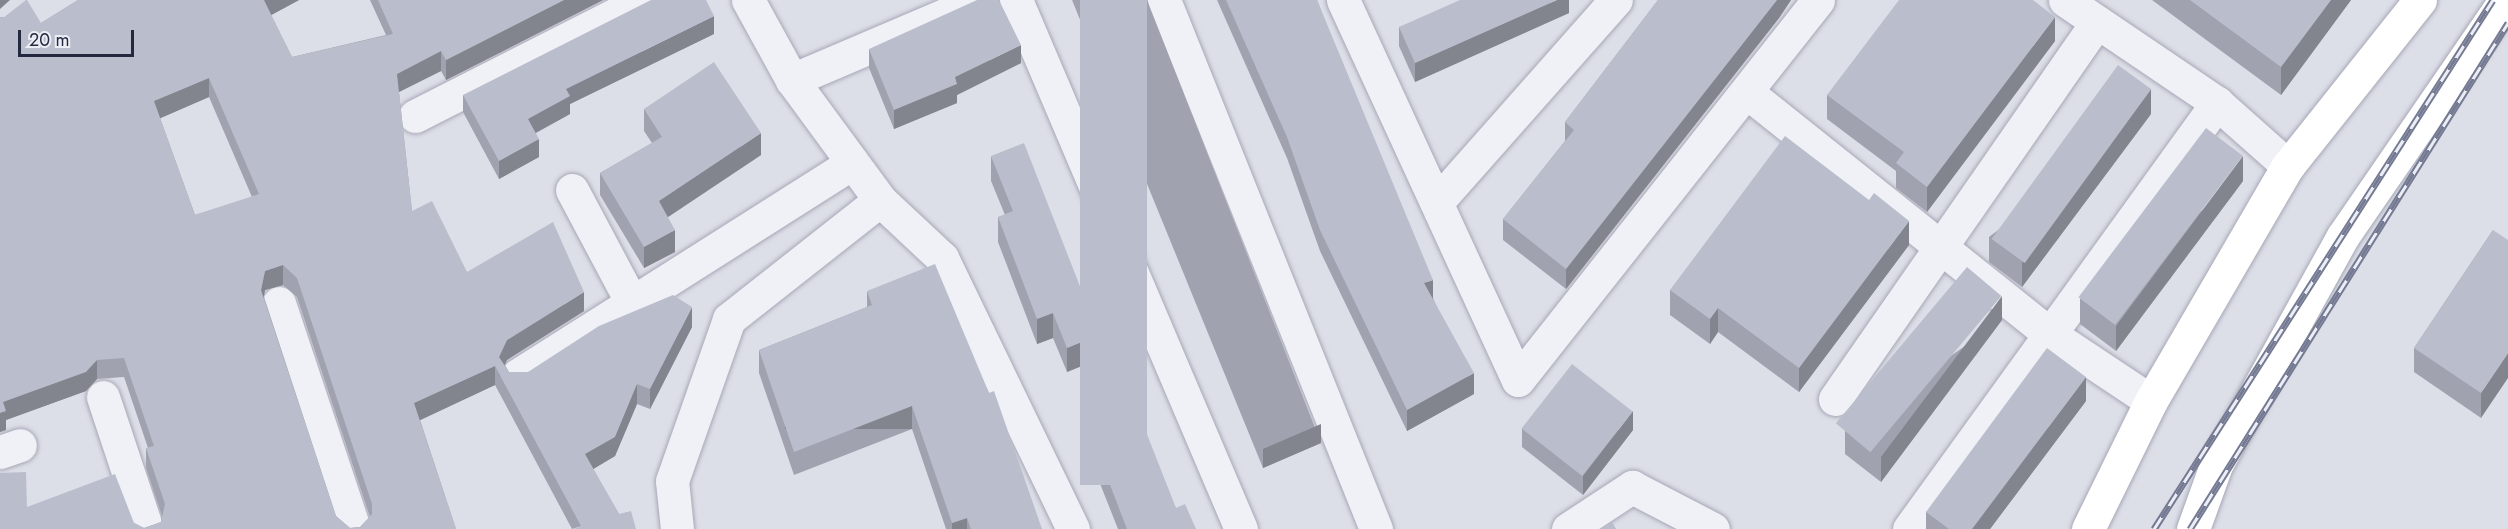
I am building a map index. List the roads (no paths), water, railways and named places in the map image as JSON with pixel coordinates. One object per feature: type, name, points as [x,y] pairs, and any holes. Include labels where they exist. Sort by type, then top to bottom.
[{"type":"main road","points":[[2088,529],[2151,401],[2288,166],[2420,0]]},
{"type":"main road","points":[[2193,529],[2216,465],[2326,266],[2419,119],[2505,0]]},
{"type":"street","points":[[415,116],[644,0]]},
{"type":"street","points":[[748,0],[792,80],[879,200],[942,258],[1073,529]]},
{"type":"street","points":[[792,80],[980,0]]},
{"type":"street","points":[[1016,0],[1241,529]]},
{"type":"street","points":[[1164,0],[1376,529]]},
{"type":"street","points":[[1343,0],[1518,380],[1749,94],[1818,0]]},
{"type":"street","points":[[2065,0],[2217,103],[2288,166]]},
{"type":"street","points":[[1437,202],[1604,6]]},
{"type":"street","points":[[1835,399],[2097,22]]},
{"type":"street","points":[[1749,94],[2050,334],[2151,401]]},
{"type":"street","points":[[1909,529],[2217,103]]},
{"type":"street","points":[[518,375],[852,163]]},
{"type":"street","points":[[572,190],[632,301]]},
{"type":"street","points":[[677,529],[672,481],[729,319],[879,200]]},
{"type":"street","points":[[279,303],[344,526]]},
{"type":"street","points":[[103,397],[147,529]]},
{"type":"street","points":[[1568,529],[1632,487],[1713,529]]},
{"type":"railway","points":[[2154,529],[2493,0]]},
{"type":"railway","points":[[2190,529],[2508,23]]}]
